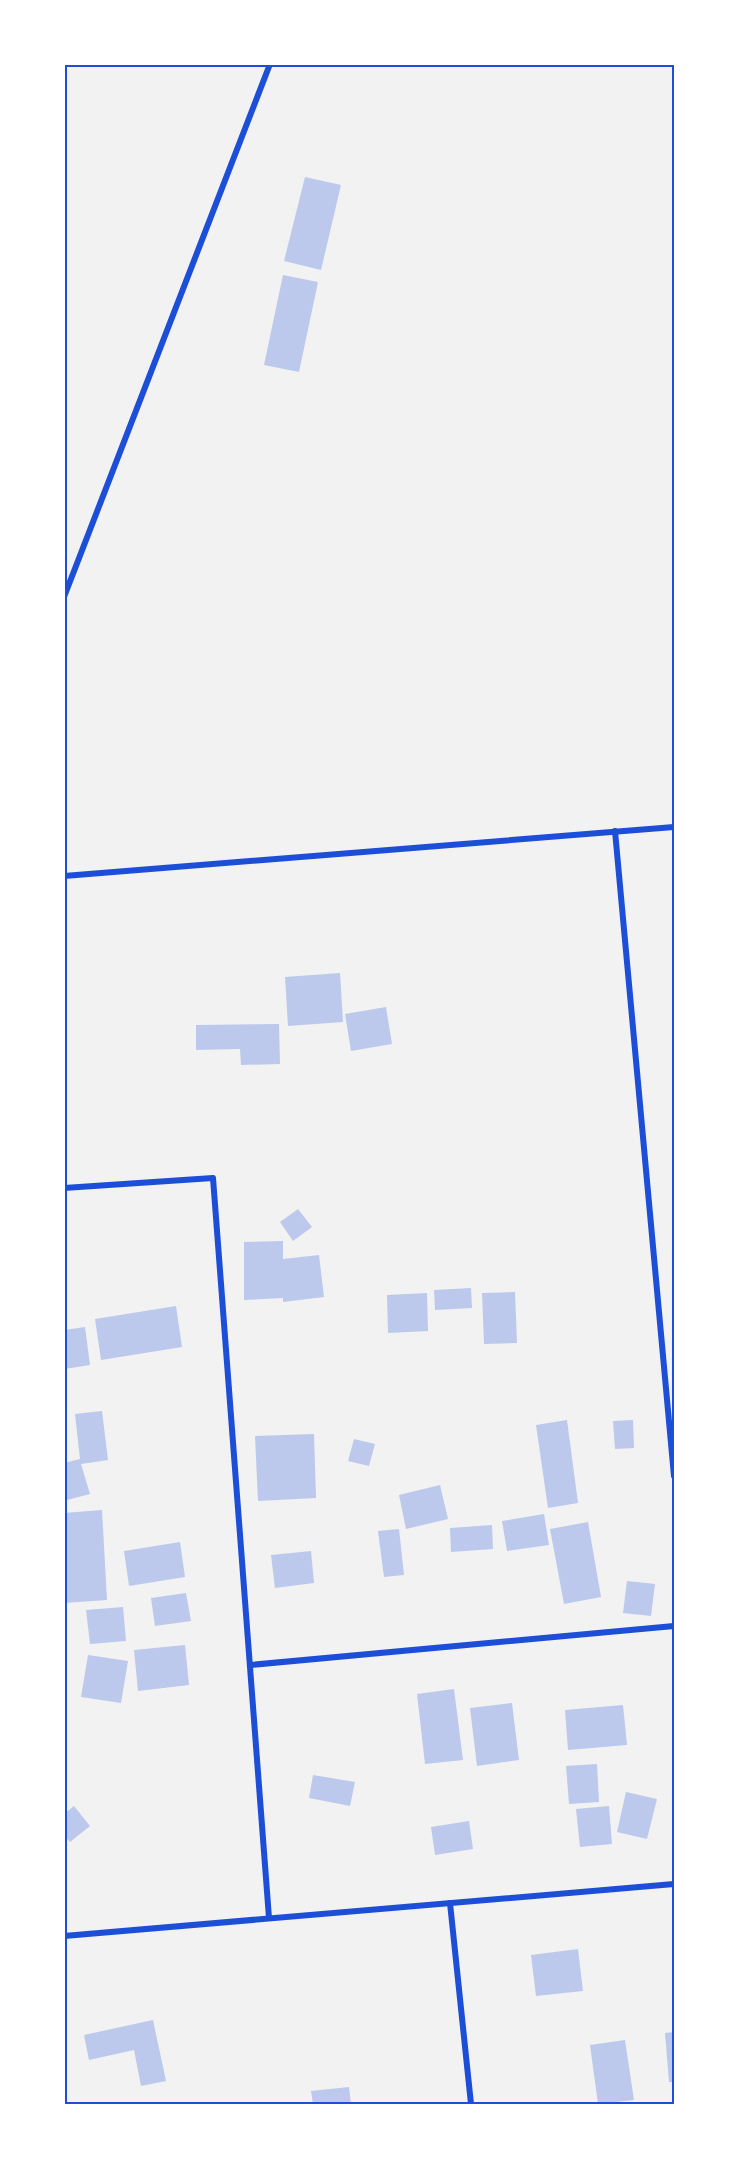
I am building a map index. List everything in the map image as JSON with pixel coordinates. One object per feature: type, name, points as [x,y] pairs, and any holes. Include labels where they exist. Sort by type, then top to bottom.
[{"type":"street","points":[[64,597],[270,64]]},
{"type":"street","points":[[64,876],[675,826]]},
{"type":"street","points":[[615,831],[675,1476]]},
{"type":"street","points":[[64,1188],[213,1178],[269,1918]]},
{"type":"street","points":[[250,1665],[675,1626]]},
{"type":"street","points":[[64,1936],[675,1884]]},
{"type":"street","points":[[450,1903],[471,2104]]},
{"type":"building","points":[[305,177],[341,185],[321,270],[284,261]]},
{"type":"building","points":[[283,275],[318,282],[299,372],[264,365]]},
{"type":"building","points":[[340,973],[343,1022],[288,1026],[285,977]]},
{"type":"building","points":[[386,1007],[392,1044],[351,1051],[345,1014]]},
{"type":"building","points":[[279,1024],[280,1064],[241,1065],[240,1049],[196,1050],[196,1025]]},
{"type":"building","points":[[298,1209],[312,1227],[293,1241],[280,1222]]},
{"type":"building","points":[[283,1241],[283,1259],[319,1255],[324,1297],[283,1302],[283,1298],[244,1300],[244,1242]]},
{"type":"building","points":[[471,1288],[472,1308],[435,1310],[434,1290]]},
{"type":"building","points":[[515,1292],[517,1343],[484,1344],[482,1293]]},
{"type":"building","points":[[427,1293],[428,1331],[388,1333],[387,1295]]},
{"type":"building","points":[[176,1306],[182,1347],[101,1360],[95,1319]]},
{"type":"building","points":[[85,1327],[90,1365],[64,1369],[64,1330]]},
{"type":"building","points":[[102,1411],[108,1460],[81,1464],[90,1494],[67,1500],[64,1492],[64,1463],[80,1459],[75,1414]]},
{"type":"building","points":[[567,1420],[578,1503],[548,1508],[536,1425]]},
{"type":"building","points":[[633,1420],[634,1448],[615,1449],[613,1421]]},
{"type":"building","points":[[314,1434],[316,1498],[258,1501],[255,1436]]},
{"type":"building","points":[[354,1439],[375,1444],[369,1466],[348,1461]]},
{"type":"building","points":[[440,1485],[448,1519],[406,1529],[399,1495]]},
{"type":"building","points":[[102,1510],[107,1600],[64,1603],[64,1513]]},
{"type":"building","points":[[544,1514],[549,1545],[507,1551],[502,1521]]},
{"type":"building","points":[[588,1522],[601,1597],[564,1604],[550,1529]]},
{"type":"building","points":[[492,1525],[493,1549],[451,1552],[450,1528]]},
{"type":"building","points":[[399,1529],[404,1575],[384,1577],[378,1531]]},
{"type":"building","points":[[180,1542],[185,1577],[129,1586],[124,1551]]},
{"type":"building","points":[[311,1551],[314,1583],[275,1588],[271,1555]]},
{"type":"building","points":[[627,1581],[655,1584],[651,1616],[623,1613]]},
{"type":"building","points":[[186,1593],[191,1621],[155,1626],[151,1598]]},
{"type":"building","points":[[123,1607],[126,1641],[90,1644],[86,1610]]},
{"type":"building","points":[[185,1645],[189,1685],[138,1691],[134,1650]]},
{"type":"building","points":[[88,1655],[128,1661],[121,1703],[81,1697]]},
{"type":"building","points":[[454,1689],[463,1760],[425,1764],[417,1694]]},
{"type":"building","points":[[512,1703],[519,1760],[477,1766],[470,1708]]},
{"type":"building","points":[[623,1705],[627,1745],[568,1750],[565,1710]]},
{"type":"building","points":[[597,1764],[599,1802],[569,1804],[566,1766]]},
{"type":"building","points":[[313,1775],[355,1782],[350,1806],[309,1798]]},
{"type":"building","points":[[626,1792],[657,1799],[647,1839],[617,1832]]},
{"type":"building","points":[[74,1806],[90,1826],[70,1842],[64,1835],[64,1814]]},
{"type":"building","points":[[609,1806],[612,1844],[580,1847],[576,1809]]},
{"type":"building","points":[[469,1821],[473,1849],[435,1855],[431,1827]]},
{"type":"building","points":[[578,1949],[583,1991],[536,1996],[531,1955]]},
{"type":"building","points":[[153,2020],[166,2081],[141,2086],[134,2050],[89,2060],[84,2035]]},
{"type":"building","points":[[674,2032],[674,2082],[669,2082],[665,2033]]},
{"type":"building","points":[[625,2040],[634,2100],[598,2104],[590,2045]]},
{"type":"building","points":[[349,2087],[351,2104],[313,2104],[311,2091]]}]
